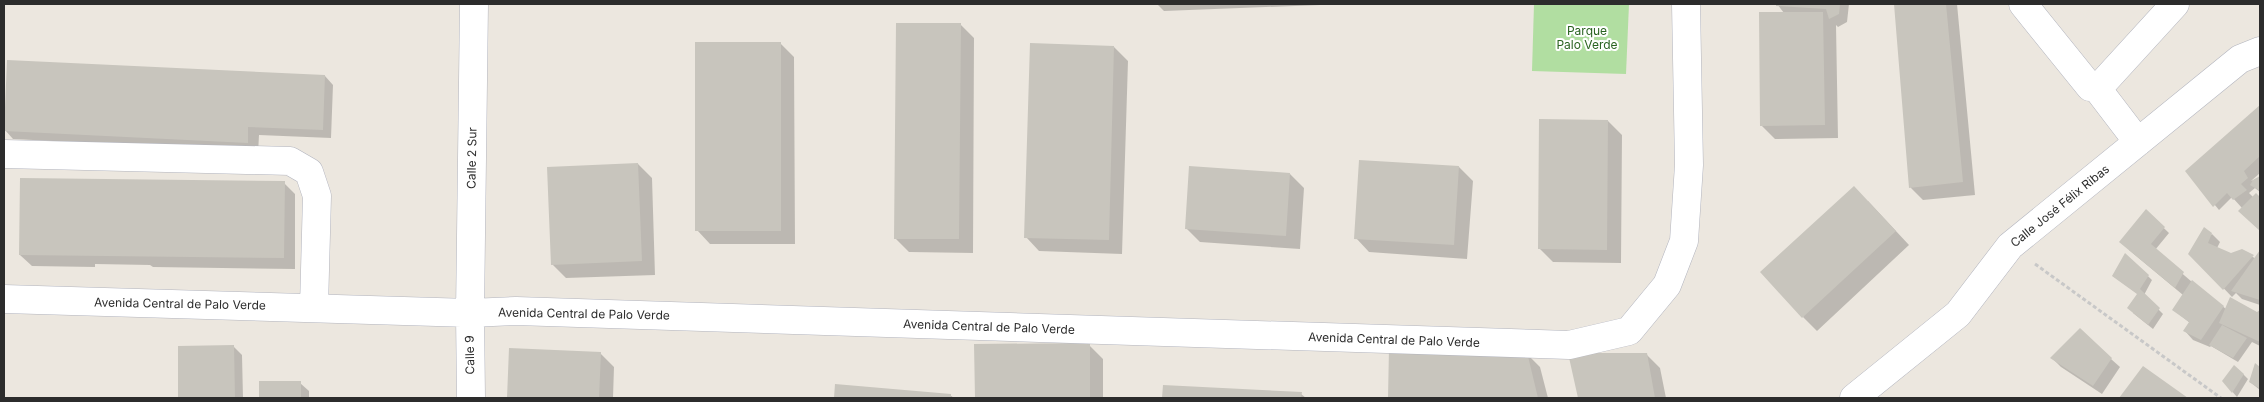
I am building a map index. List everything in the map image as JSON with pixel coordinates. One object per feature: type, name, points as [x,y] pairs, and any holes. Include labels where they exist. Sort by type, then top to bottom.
[{"type":"street","name":"Calle 2 Sur","points":[[470,313],[474,4]]},
{"type":"street","name":"Avenida Central de Palo Verde","points":[[4,300],[314,307],[470,313],[526,311],[1569,345],[1629,330],[1668,285],[1684,241],[1689,165],[1686,4]]},
{"type":"street","points":[[2024,4],[2090,87],[2101,85],[2175,4]]},
{"type":"street","name":"Calle José Félix Ribas","points":[[1854,398],[1958,314],[2010,246],[2240,59],[2260,51]]},
{"type":"street","points":[[2096,87],[2138,142]]},
{"type":"street","points":[[4,154],[290,161],[309,172],[317,196],[314,307]]},
{"type":"street","name":"Calle 9","points":[[470,313],[471,398]]},
{"type":"path","points":[[2010,246],[2221,398]]},
{"type":"green space","name":"Parque Palo Verde","points":[[1534,4],[1629,4],[1626,74],[1532,71]]},
{"type":"building","points":[[1776,4],[1840,4],[1839,14],[1829,19],[1826,9],[1776,6]]},
{"type":"building","points":[[1894,4],[1946,4],[1963,182],[1909,188]]},
{"type":"building","points":[[1759,12],[1823,12],[1825,125],[1760,126]]},
{"type":"building","points":[[896,23],[961,23],[959,239],[894,239]]},
{"type":"building","points":[[695,42],[781,42],[781,231],[695,231]]},
{"type":"building","points":[[1030,43],[1114,46],[1109,240],[1024,238]]},
{"type":"building","points":[[7,60],[325,75],[323,130],[248,127],[248,143],[4,131]]},
{"type":"building","points":[[2260,105],[2260,156],[2244,171],[2248,178],[2241,184],[2247,190],[2233,200],[2227,193],[2213,207],[2185,171]]},
{"type":"building","points":[[1539,119],[1608,120],[1607,250],[1538,249]]},
{"type":"building","points":[[1359,160],[1459,166],[1454,245],[1354,239]]},
{"type":"building","points":[[638,163],[642,261],[551,265],[547,167]]},
{"type":"building","points":[[1189,166],[1290,173],[1286,236],[1185,229]]},
{"type":"building","points":[[2260,176],[2260,191],[2250,185],[2253,180]]},
{"type":"building","points":[[20,178],[285,181],[284,258],[19,255]]},
{"type":"building","points":[[1854,186],[1896,231],[1802,318],[1760,272]]},
{"type":"building","points":[[2256,193],[2260,197],[2260,231],[2238,211]]},
{"type":"building","points":[[2146,209],[2165,227],[2151,244],[2184,272],[2175,288],[2119,242]]},
{"type":"building","points":[[2204,227],[2212,233],[2208,243],[2231,253],[2242,249],[2254,255],[2223,290],[2188,254]]},
{"type":"building","points":[[2260,250],[2260,300],[2231,291]]},
{"type":"building","points":[[2125,253],[2149,275],[2140,289],[2160,308],[2148,325],[2127,308],[2137,294],[2112,276]]},
{"type":"building","points":[[2192,280],[2224,306],[2201,340],[2183,331],[2189,322],[2172,310]]},
{"type":"building","points":[[2230,297],[2257,312],[2260,310],[2260,342],[2219,323]]},
{"type":"building","points":[[2222,325],[2247,338],[2233,358],[2209,345]]},
{"type":"building","points":[[2080,328],[2112,358],[2093,386],[2050,358]]},
{"type":"building","points":[[1090,343],[1090,398],[975,398],[974,344]]},
{"type":"building","points":[[234,345],[235,398],[178,398],[178,346]]},
{"type":"building","points":[[509,348],[601,352],[599,398],[507,398]]},
{"type":"building","points":[[1389,348],[1527,352],[1538,398],[1388,398]]},
{"type":"building","points":[[1568,353],[1647,353],[1655,398],[1578,398]]},
{"type":"building","points":[[2255,363],[2260,367],[2259,388],[2249,382]]},
{"type":"building","points":[[2234,365],[2244,374],[2232,393],[2222,381]]},
{"type":"building","points":[[2143,366],[2188,398],[2119,398]]},
{"type":"building","points":[[259,381],[301,381],[301,398],[259,398]]},
{"type":"building","points":[[835,384],[951,394],[951,398],[834,398]]},
{"type":"building","points":[[1163,385],[1302,392],[1301,398],[1162,398]]}]
